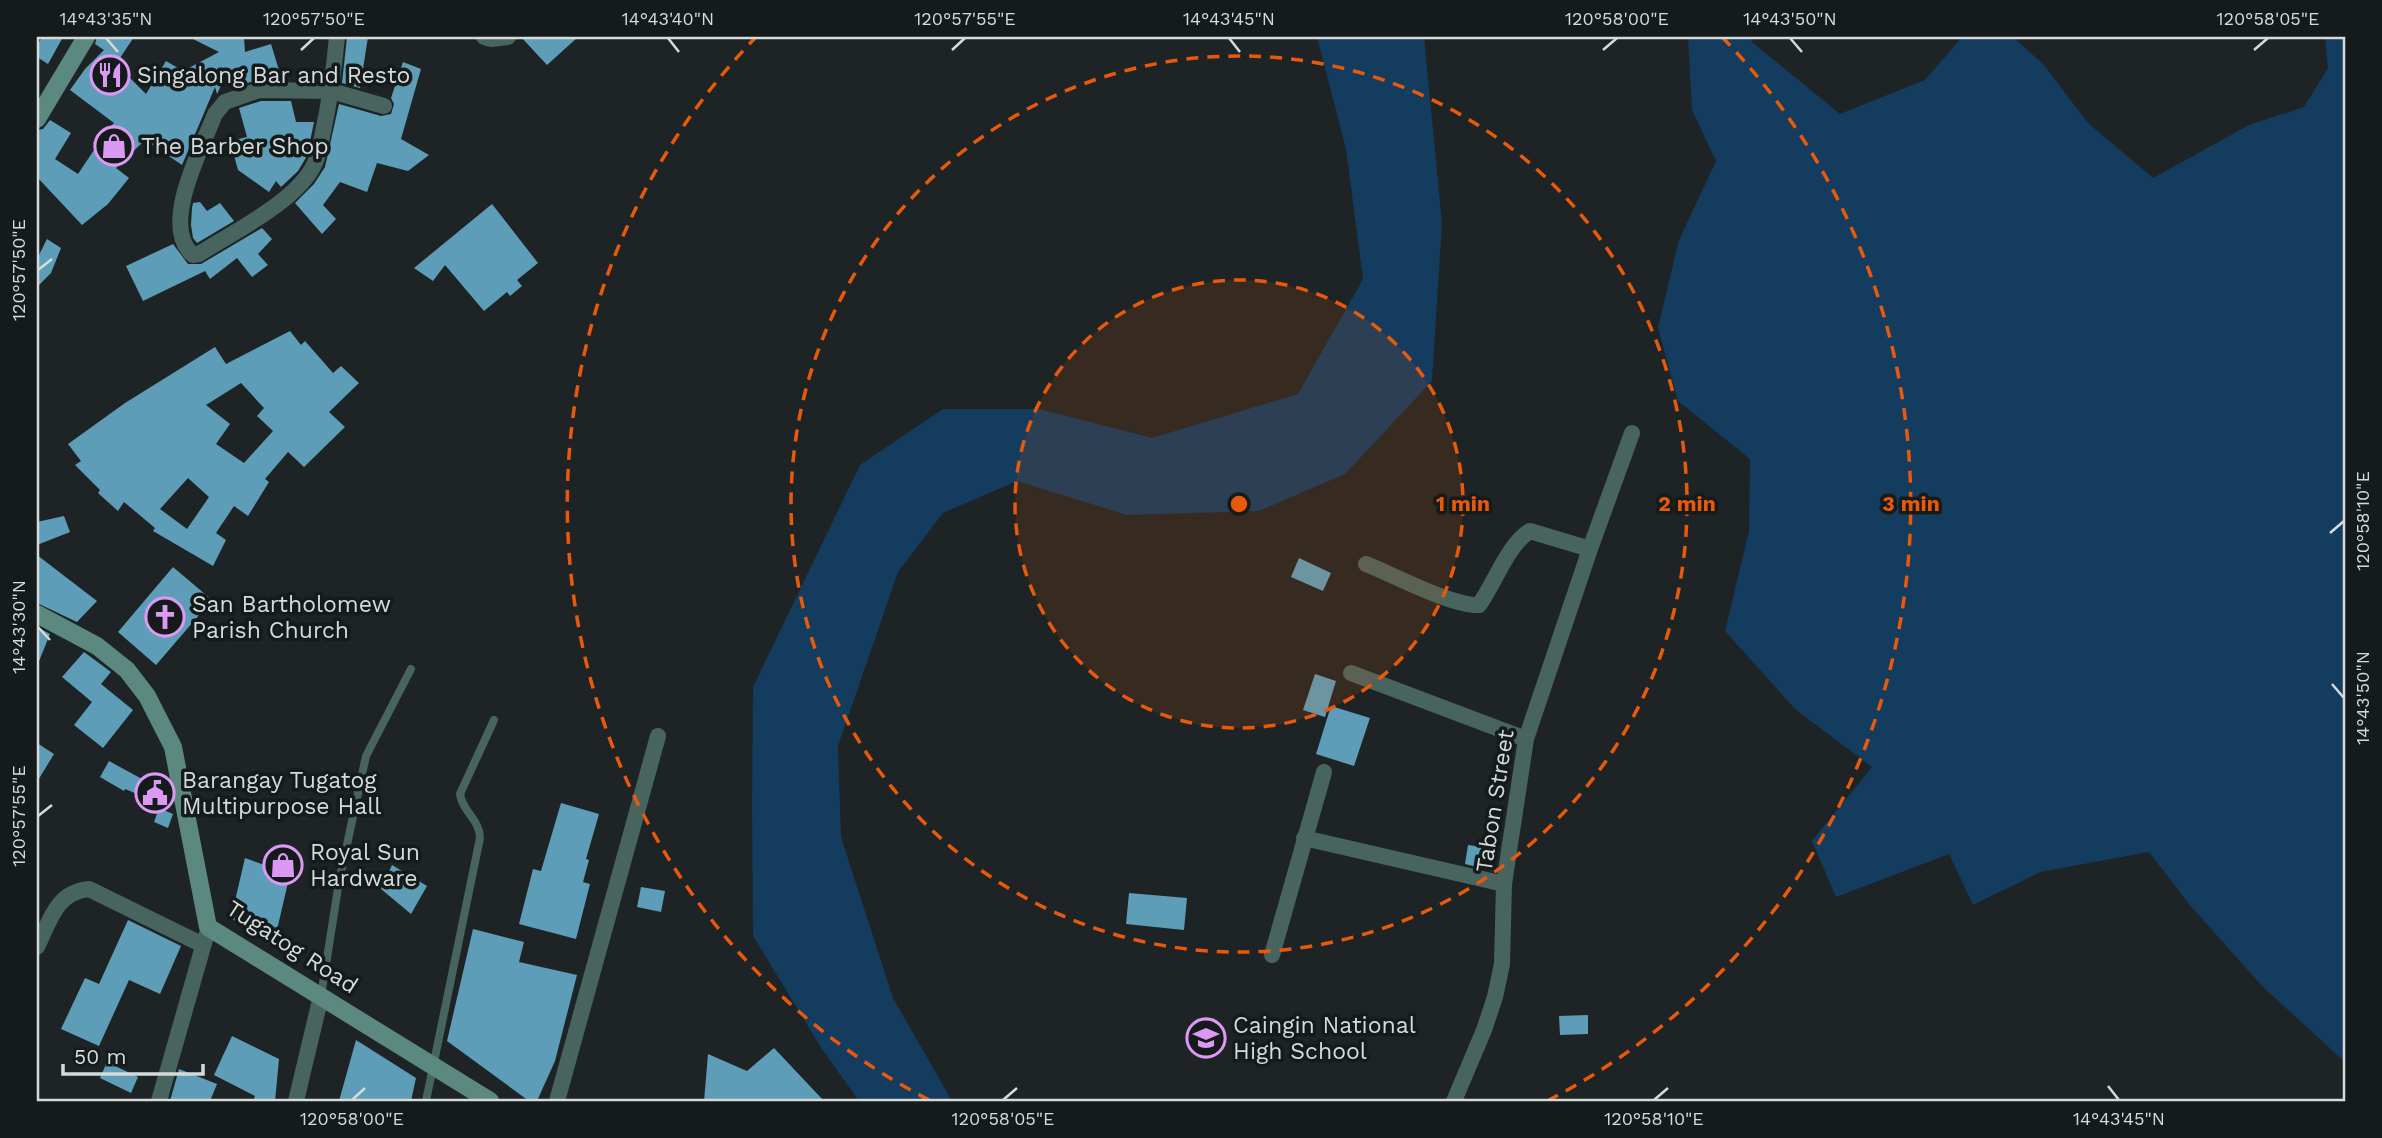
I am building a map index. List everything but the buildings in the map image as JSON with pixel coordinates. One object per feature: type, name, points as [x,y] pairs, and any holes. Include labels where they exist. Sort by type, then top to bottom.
[{"type":"street","points":[[37,120],[84,37]]},
{"type":"street","points":[[337,37],[331,91],[316,162],[307,176],[270,211],[192,256],[187,250],[179,230],[179,210],[215,114],[225,102],[259,90],[331,91],[384,106]]},
{"type":"street","points":[[484,37],[508,37]]},
{"type":"street","name":"Tabon Street","points":[[1454,1101],[1484,1030],[1502,964],[1504,884],[1526,739],[1632,433]]},
{"type":"street","points":[[1366,564],[1469,606],[1479,605],[1519,538],[1530,531],[1590,549]]},
{"type":"street","name":"Tugatog Road","points":[[37,614],[97,646],[127,670],[147,696],[173,747],[208,927],[490,1101]]},
{"type":"street","points":[[1351,673],[1526,739]]},
{"type":"street","points":[[557,1101],[659,736]]},
{"type":"street","points":[[1272,955],[1324,772]]},
{"type":"street","points":[[1304,838],[1504,884]]},
{"type":"street","points":[[37,947],[58,905],[66,895],[76,890],[89,889],[203,945]]},
{"type":"street","points":[[159,1101],[208,927]]},
{"type":"street","points":[[296,1101],[321,996]]},
{"type":"lane","points":[[321,996],[339,882],[366,756],[411,669]]},
{"type":"lane","points":[[426,1101],[480,838],[480,829],[464,807],[460,794],[494,720]]},
{"type":"water","points":[[1317,37],[1424,37],[1442,223],[1432,381],[1345,474],[1259,511],[1127,515],[1017,481],[943,513],[898,572],[838,746],[841,837],[893,998],[952,1101],[859,1101],[822,1049],[753,936],[753,687],[860,465],[943,409],[1039,409],[1152,438],[1298,394],[1363,279],[1346,149]]},
{"type":"water","points":[[1688,37],[1750,37],[1752,42],[1840,114],[1925,80],[1962,37],[2013,37],[2044,65],[2088,123],[2153,178],[2249,125],[2304,107],[2328,68],[2325,37],[2345,37],[2345,1062],[2263,987],[2189,904],[2149,852],[2040,872],[1973,905],[1949,854],[1836,897],[1812,841],[1872,767],[1795,709],[1725,631],[1749,531],[1750,459],[1678,401],[1658,328],[1679,240],[1716,161],[1692,110]]},
{"type":"place","name":"Singalong Bar and Resto","points":[[110,75]]},
{"type":"place","name":"The Barber Shop","points":[[114,146]]},
{"type":"place","name":"San Bartholomew Parish Church","points":[[165,617]]},
{"type":"place","name":"Barangay Tugatog Multipurpose Hall","points":[[155,793]]},
{"type":"place","name":"Royal Sun Hardware","points":[[283,865]]},
{"type":"place","name":"Caingin National High School","points":[[1206,1038]]}]
